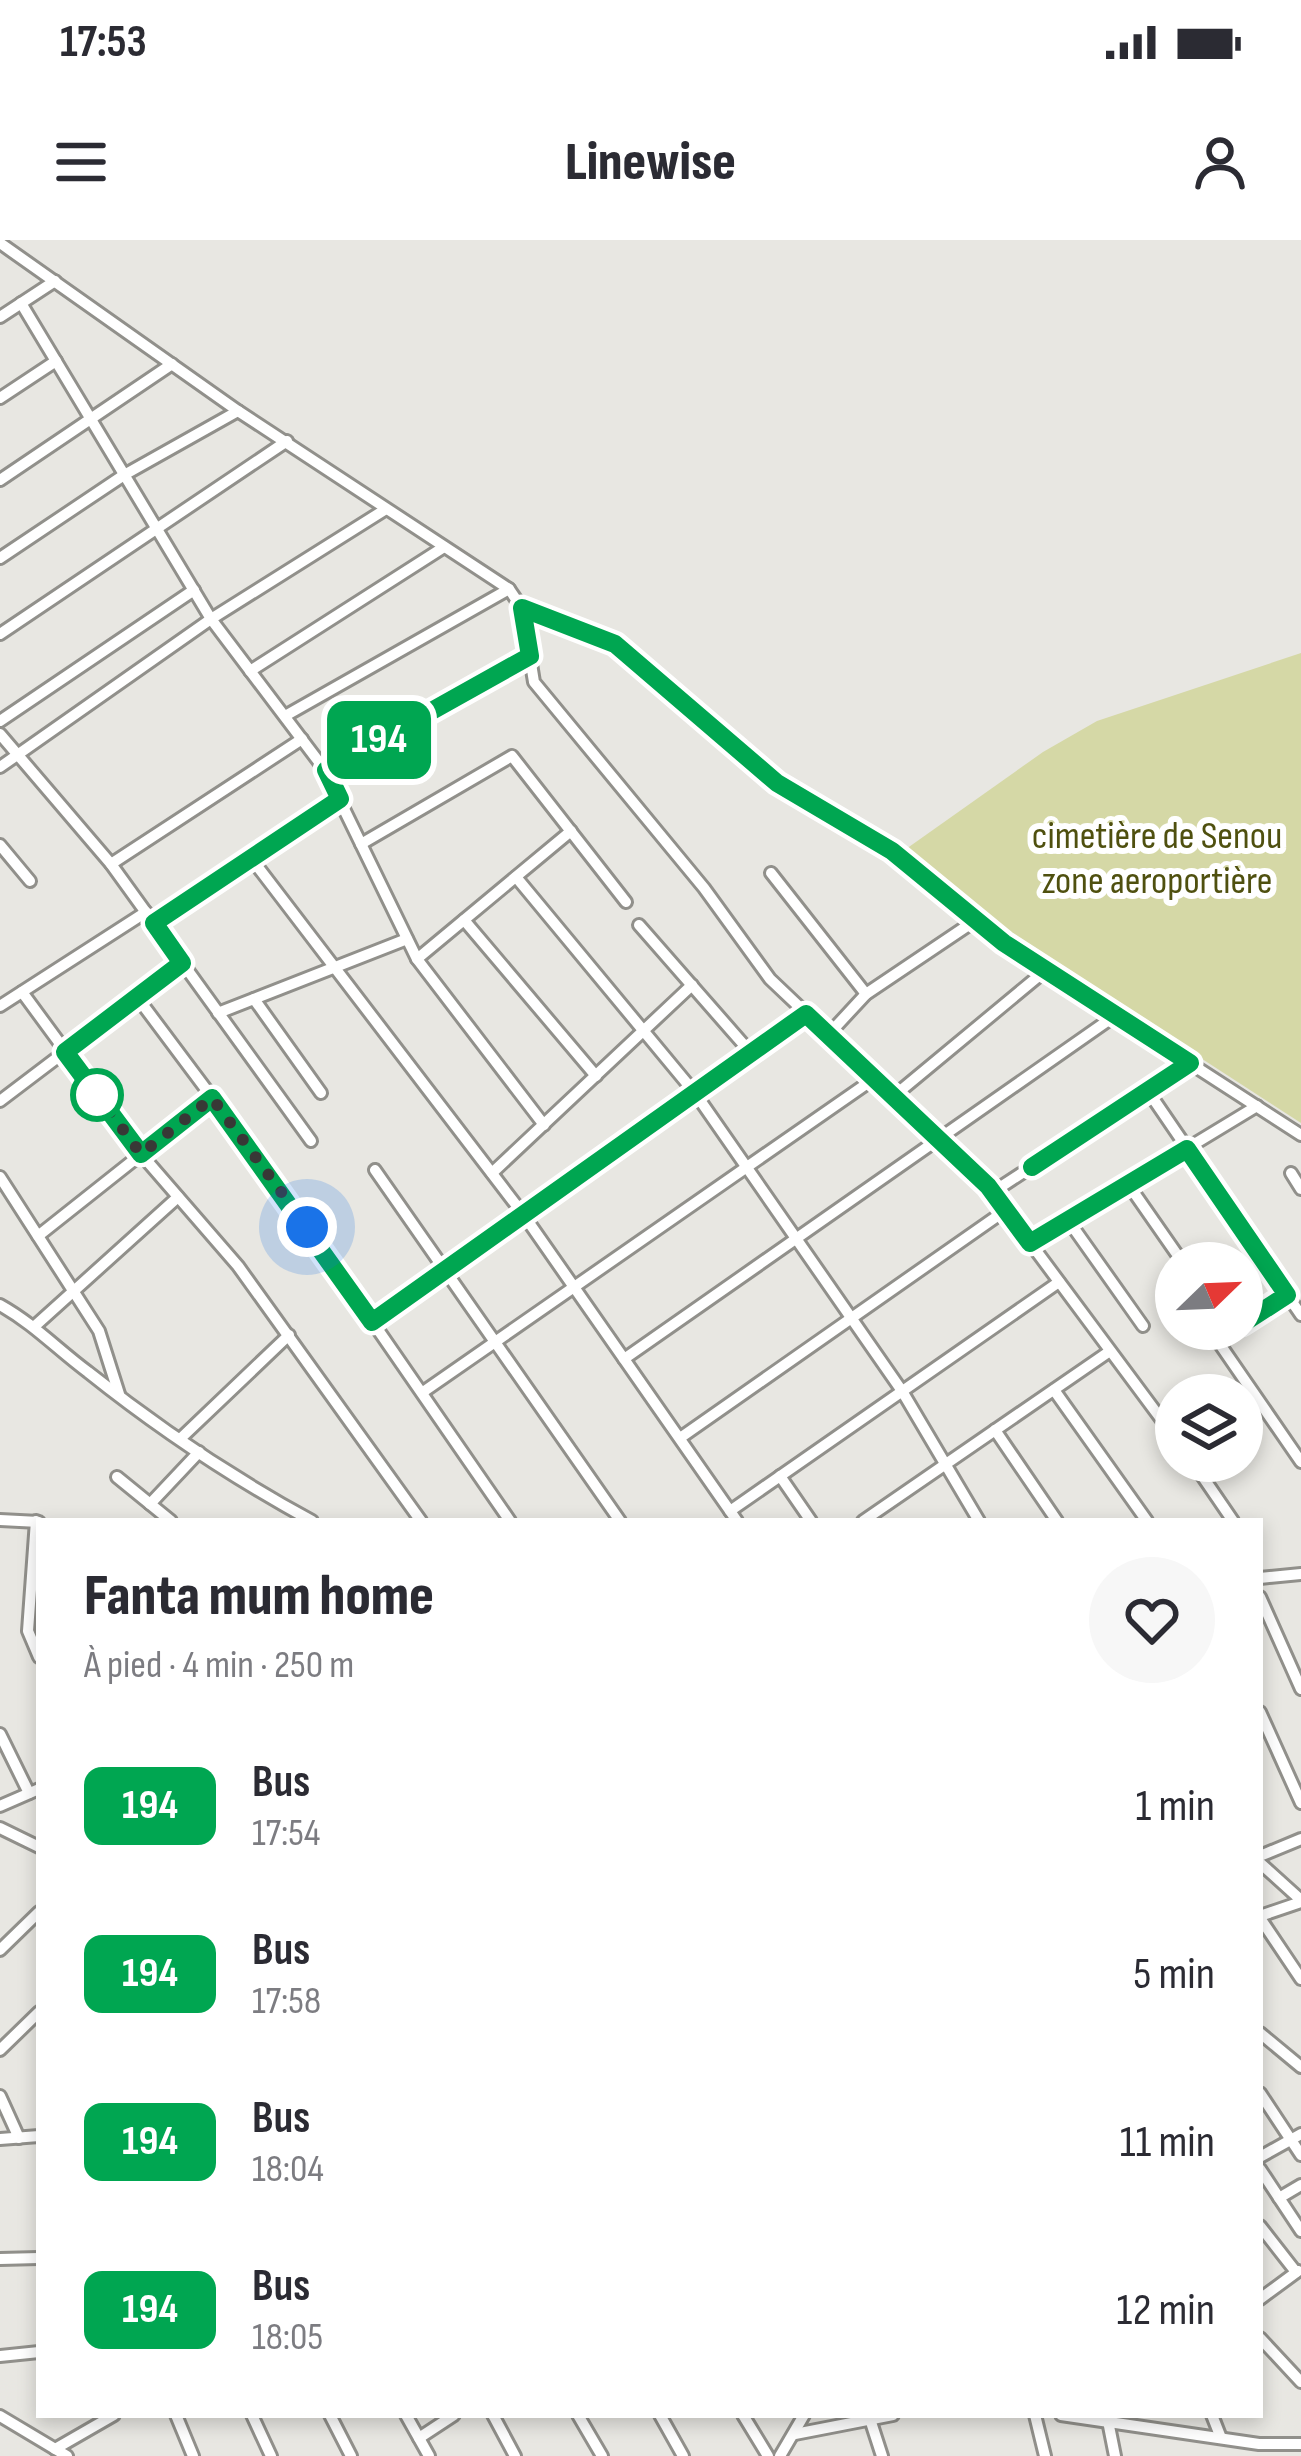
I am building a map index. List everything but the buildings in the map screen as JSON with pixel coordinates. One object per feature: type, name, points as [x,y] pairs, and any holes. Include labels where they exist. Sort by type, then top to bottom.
[{"type":"street","points":[[0,243],[238,410],[509,589],[522,608],[534,682],[704,888],[770,979],[993,1192],[1155,1411]]},
{"type":"street","points":[[0,317],[55,281]]},
{"type":"street","points":[[21,303],[211,619],[326,770],[417,959],[544,1125]]},
{"type":"street","points":[[0,398],[56,361]]},
{"type":"street","points":[[0,480],[172,364]]},
{"type":"street","points":[[0,558],[124,475],[238,410]]},
{"type":"street","points":[[0,634],[286,441]]},
{"type":"street","points":[[0,767],[211,619],[386,509]]},
{"type":"street","points":[[250,671],[444,547]]},
{"type":"street","points":[[285,716],[509,589]]},
{"type":"street","points":[[0,721],[194,590]]},
{"type":"street","points":[[522,608],[615,644],[777,783],[892,851],[1046,970],[1301,1135]]},
{"type":"street","points":[[326,770],[530,656]]},
{"type":"street","points":[[0,734],[110,863],[311,1141]]},
{"type":"street","points":[[110,863],[302,739]]},
{"type":"street","points":[[361,844],[512,756],[626,902]]},
{"type":"street","points":[[154,923],[340,799]]},
{"type":"street","points":[[417,959],[571,831]]},
{"type":"street","points":[[0,845],[30,881]]},
{"type":"street","points":[[251,858],[523,1214],[734,1516],[780,1477],[1059,1282]]},
{"type":"street","points":[[771,873],[866,994]]},
{"type":"street","points":[[516,877],[695,1093],[902,1391],[977,1518]]},
{"type":"street","points":[[0,985],[5,1003],[146,912]]},
{"type":"street","points":[[464,920],[596,1076]]},
{"type":"street","points":[[828,1035],[866,994],[976,920]]},
{"type":"street","points":[[639,925],[752,1053]]},
{"type":"street","points":[[218,1012],[407,939]]},
{"type":"street","points":[[0,1101],[182,963]]},
{"type":"street","points":[[894,1096],[1046,970]]},
{"type":"street","points":[[492,1174],[692,985]]},
{"type":"street","points":[[22,992],[141,1154],[289,1335],[419,1518]]},
{"type":"street","points":[[137,998],[423,1392],[508,1518]]},
{"type":"street","points":[[254,999],[321,1093]]},
{"type":"street","points":[[372,1322],[806,1014]]},
{"type":"street","points":[[624,1359],[798,1242],[1116,1015]]},
{"type":"street","points":[[993,1192],[1190,1063]]},
{"type":"street","points":[[423,1392],[874,1078]]},
{"type":"street","points":[[1148,1091],[1301,1316]]},
{"type":"street","points":[[38,1236],[212,1098]]},
{"type":"street","points":[[1030,1243],[1257,1106]]},
{"type":"street","points":[[375,1170],[618,1518]]},
{"type":"street","points":[[1291,1173],[1301,1189]]},
{"type":"street","points":[[0,1178],[99,1330],[119,1395]]},
{"type":"street","points":[[1128,1184],[1168,1242]]},
{"type":"street","points":[[35,1324],[178,1197]]},
{"type":"street","points":[[680,1438],[1006,1210]]},
{"type":"street","points":[[1068,1220],[1143,1326]]},
{"type":"street","points":[[1263,1310],[1287,1295]]},
{"type":"street","points":[[0,1305],[35,1324],[180,1439],[307,1518]]},
{"type":"street","points":[[180,1439],[289,1335]]},
{"type":"street","points":[[1224,1350],[1301,1462]]},
{"type":"street","points":[[867,1518],[1110,1351]]},
{"type":"street","points":[[1054,1390],[1145,1518]]},
{"type":"street","points":[[995,1430],[1055,1518]]},
{"type":"street","points":[[150,1504],[199,1452]]},
{"type":"street","points":[[117,1477],[167,1518]]},
{"type":"street","points":[[780,1477],[809,1518]]},
{"type":"street","points":[[1206,1482],[1231,1518]]},
{"type":"street","points":[[882,1508],[890,1518]]},
{"type":"street","points":[[0,1520],[36,1521]]},
{"type":"street","points":[[36,1543],[28,1631],[36,1650]]},
{"type":"street","points":[[1263,1575],[1301,1574]]},
{"type":"street","points":[[1263,1604],[1301,1689]]},
{"type":"street","points":[[1263,1719],[1301,1803]]},
{"type":"street","points":[[0,1734],[34,1791],[0,1806]]},
{"type":"street","points":[[0,1828],[36,1846]]},
{"type":"street","points":[[1263,1858],[1301,1839]]},
{"type":"street","points":[[1263,1862],[1301,1901],[1263,1916]]},
{"type":"street","points":[[0,1950],[36,1915]]},
{"type":"street","points":[[1263,1921],[1301,1978]]},
{"type":"street","points":[[0,2050],[34,2017]]},
{"type":"street","points":[[1263,2035],[1301,2067]]},
{"type":"street","points":[[0,2096],[19,2138]]},
{"type":"street","points":[[1263,2097],[1296,2136],[1301,2155]]},
{"type":"street","points":[[0,2139],[36,2136]]},
{"type":"street","points":[[1263,2155],[1296,2136]]},
{"type":"street","points":[[1263,2174],[1301,2230]]},
{"type":"street","points":[[1279,2198],[1301,2186]]},
{"type":"street","points":[[1263,2230],[1298,2271],[1263,2297]]},
{"type":"street","points":[[0,2259],[36,2258]]},
{"type":"street","points":[[1263,2341],[1301,2382]]},
{"type":"street","points":[[0,2356],[36,2352]]},
{"type":"street","points":[[1289,2369],[1301,2361]]},
{"type":"street","points":[[0,2416],[61,2452],[105,2418]]},
{"type":"street","points":[[177,2418],[193,2456]]},
{"type":"street","points":[[253,2418],[271,2456]]},
{"type":"street","points":[[332,2418],[351,2456]]},
{"type":"street","points":[[408,2418],[429,2456]]},
{"type":"street","points":[[419,2438],[449,2418]]},
{"type":"street","points":[[495,2418],[515,2456]]},
{"type":"street","points":[[580,2418],[602,2456]]},
{"type":"street","points":[[662,2418],[683,2456]]},
{"type":"street","points":[[744,2418],[768,2456]]},
{"type":"street","points":[[780,2456],[803,2418]]},
{"type":"street","points":[[795,2434],[879,2418]]},
{"type":"street","points":[[1036,2418],[1045,2456]]},
{"type":"street","points":[[1084,2418],[1144,2421],[1221,2438],[1301,2444]]},
{"type":"street","points":[[1213,2418],[1221,2438]]},
{"type":"street","points":[[870,2420],[881,2456]]},
{"type":"street","points":[[1108,2421],[1115,2456]]},
{"type":"green space","name":"cimetière de Senou zone aeroportière","points":[[1301,653],[1301,1123],[1011,935],[906,849],[1043,752],[1097,721]]},
{"type":"bus line","name":"194","points":[[1032,1167],[1190,1063],[1004,943],[892,851],[777,783],[615,644],[522,608],[530,656],[326,770],[340,799],[154,923],[182,963],[65,1052],[141,1154],[212,1098],[372,1322],[806,1014],[988,1186],[1030,1243],[1187,1149],[1251,1242]]},
{"type":"bus line","name":"194","points":[[1263,1260],[1287,1295],[1263,1310]]},
{"type":"route","points":[[97,1095],[91,1086],[141,1154],[212,1098],[307,1227]]}]
